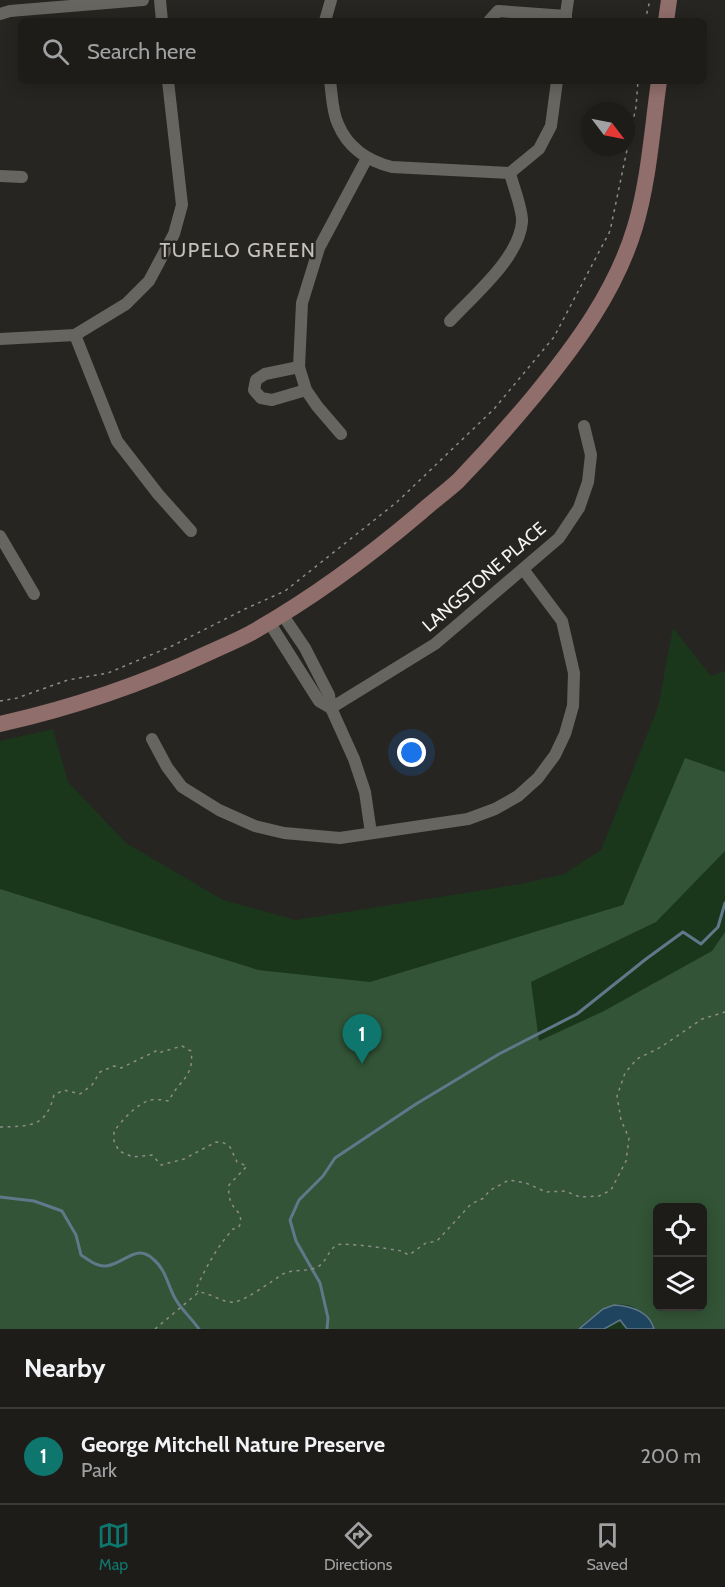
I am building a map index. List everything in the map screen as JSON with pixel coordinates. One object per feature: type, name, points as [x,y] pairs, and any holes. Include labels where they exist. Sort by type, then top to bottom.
[{"type":"main road","points":[[666,18],[669,0]]},
{"type":"main road","points":[[0,724],[52,712],[175,669],[249,634],[319,591],[387,541],[456,482],[524,408],[554,371],[586,327],[615,276],[634,228],[646,178],[658,84]]},
{"type":"street","points":[[0,14],[10,11],[143,0]]},
{"type":"street","points":[[160,0],[162,18]]},
{"type":"street","points":[[326,18],[331,0]]},
{"type":"street","points":[[492,18],[498,11],[566,18],[568,0]]},
{"type":"street","points":[[0,339],[75,335],[126,304],[148,281],[174,234],[182,205],[168,84]]},
{"type":"street","points":[[330,84],[337,124],[353,147],[374,163],[392,168],[510,173],[539,149],[551,126],[557,84]]},
{"type":"street","points":[[341,434],[306,390],[299,367],[302,303],[319,248],[367,158]]},
{"type":"street","points":[[450,321],[507,259],[518,242],[523,220],[510,173]]},
{"type":"street","points":[[0,176],[22,177]]},
{"type":"street","points":[[75,335],[117,441],[158,494],[191,531]]},
{"type":"street","points":[[299,367],[265,374],[256,380],[254,390],[261,398],[272,400],[306,390]]},
{"type":"street","name":"LANGSTONE PLACE","points":[[331,708],[435,644],[559,538],[579,507],[588,482],[591,455],[584,426]]},
{"type":"street","points":[[0,536],[34,594]]},
{"type":"street","points":[[152,739],[167,767],[182,787],[219,810],[255,826],[284,833],[340,838],[468,819],[495,809],[518,796],[538,778],[555,755],[565,734],[573,706],[574,673],[562,621],[523,569]]},
{"type":"street","points":[[275,618],[319,701],[331,708],[354,759],[365,792],[371,833]]},
{"type":"path","points":[[646,18],[650,0]]},
{"type":"path","points":[[0,700],[17,698],[68,680],[108,674],[172,646],[285,591],[398,502],[494,409],[554,337],[610,231],[636,107],[638,84]]},
{"type":"path","points":[[155,1329],[199,1293],[234,1302],[270,1284],[284,1273],[318,1267],[334,1247],[341,1243],[401,1251],[409,1255],[426,1243],[437,1240],[471,1203],[483,1198],[489,1191],[509,1180],[526,1183],[546,1192],[562,1190],[580,1197],[604,1194],[611,1190],[626,1161],[629,1136],[621,1120],[617,1096],[624,1074],[637,1059],[661,1047],[702,1019],[725,1012]]},
{"type":"path","points":[[0,1127],[24,1128],[44,1118],[51,1109],[54,1095],[64,1090],[80,1094],[92,1085],[100,1072],[114,1066],[121,1068],[156,1051],[166,1053],[182,1046],[191,1052],[193,1062],[184,1083],[174,1090],[170,1101],[152,1100],[141,1105],[114,1131],[114,1141],[119,1151],[133,1157],[152,1155],[161,1165],[184,1159],[216,1142],[224,1143],[230,1148],[237,1162],[247,1166],[229,1185],[228,1197],[240,1214],[241,1223],[222,1242],[207,1267],[196,1289],[199,1293]]},
{"type":"green space","points":[[673,628],[711,676],[725,671],[725,1329],[0,1329],[0,741],[53,729],[68,782],[126,843],[223,900],[296,920],[521,884],[564,874],[601,850],[658,707]]},
{"type":"green space","points":[[685,758],[725,772],[725,851],[656,922],[531,982],[539,1041],[604,1011],[712,951],[725,932],[725,1329],[654,1329],[649,1318],[640,1310],[628,1305],[616,1305],[606,1308],[579,1329],[0,1329],[0,889],[258,970],[370,982],[623,905]]},
{"type":"water","points":[[614,1305],[627,1307],[644,1314],[654,1329],[627,1329],[620,1320],[604,1329],[579,1329],[603,1309]]},
{"type":"waterway","points":[[327,1329],[328,1318],[320,1283],[296,1241],[290,1220],[299,1200],[323,1176],[335,1158],[416,1104],[499,1054],[577,1014],[683,932],[701,944],[718,927],[725,903]]},
{"type":"waterway","points":[[0,1197],[34,1201],[62,1211],[76,1235],[81,1255],[96,1264],[106,1266],[135,1254],[147,1255],[161,1268],[176,1300],[199,1329]]},
{"type":"place","name":"George Mitchell Nature Preserve","points":[[362,1064]]},
{"type":"district","name":"TUPELO GREEN","points":[[238,250]]}]
